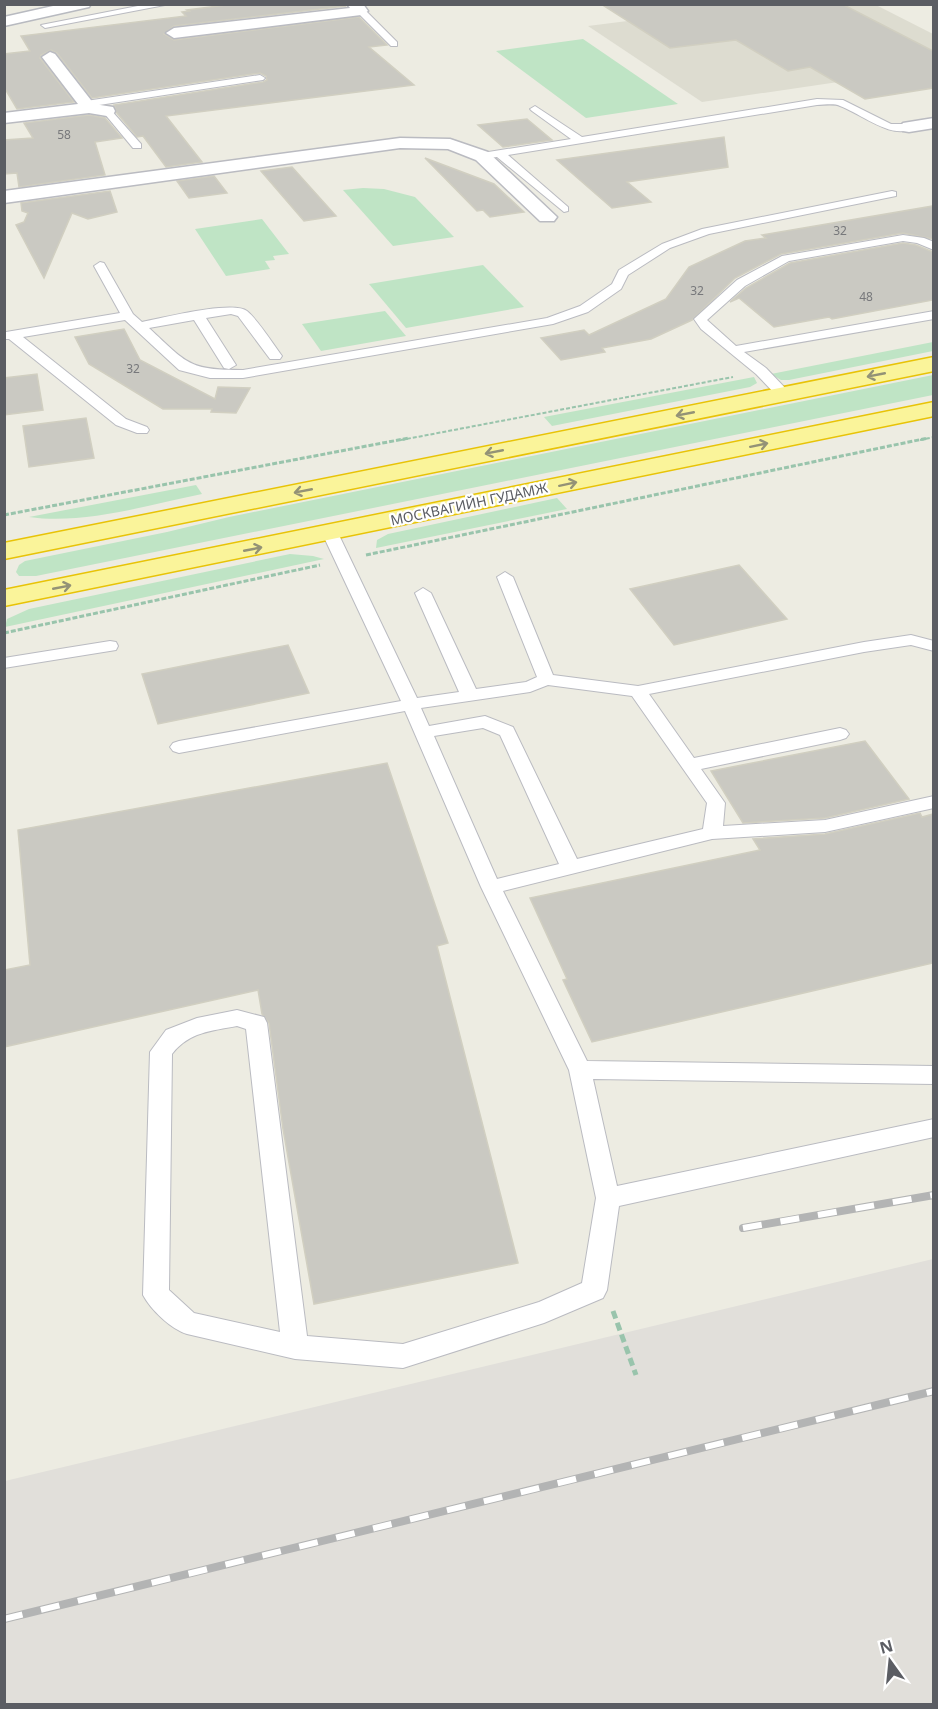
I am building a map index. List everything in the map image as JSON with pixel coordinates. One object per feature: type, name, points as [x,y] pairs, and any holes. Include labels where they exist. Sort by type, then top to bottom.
[{"type":"highway","points":[[4,551],[933,364]]},
{"type":"highway","name":"МОСКВАГИЙН ГУДАМЖ","points":[[4,598],[933,409]]},
{"type":"street","points":[[4,15],[53,4]]},
{"type":"street","points":[[4,22],[84,4]]},
{"type":"street","points":[[174,33],[358,8]]},
{"type":"street","points":[[50,57],[87,106]]},
{"type":"street","points":[[4,118],[87,106],[107,111]]},
{"type":"street","points":[[909,127],[933,123]]},
{"type":"street","points":[[4,197],[400,143],[450,144],[490,155],[547,217]]},
{"type":"lane","points":[[45,25],[166,4]]},
{"type":"lane","points":[[358,8],[394,44]]},
{"type":"lane","points":[[87,106],[260,78]]},
{"type":"lane","points":[[490,155],[825,102],[850,105],[889,127],[909,127]]},
{"type":"lane","points":[[535,109],[580,140]]},
{"type":"lane","points":[[107,111],[137,146]]},
{"type":"lane","points":[[490,155],[564,209]]},
{"type":"lane","points":[[100,266],[128,316],[184,367],[210,374],[243,374],[549,321],[584,309],[617,286],[623,273],[666,246],[706,231],[892,194]]},
{"type":"lane","points":[[783,394],[761,371],[733,350],[700,319],[741,283],[786,258],[903,238],[920,240],[933,247]]},
{"type":"lane","points":[[138,326],[224,310],[242,313],[275,356]]},
{"type":"lane","points":[[197,314],[229,364]]},
{"type":"lane","points":[[733,350],[933,315]]},
{"type":"lane","points":[[8,335],[128,316]]},
{"type":"lane","points":[[8,335],[121,422],[142,430]]},
{"type":"lane","points":[[295,1347],[256,1023],[237,1018],[197,1026],[174,1036],[161,1052],[156,1295],[187,1323],[295,1347],[403,1356],[544,1312],[594,1290],[608,1198],[580,1070],[491,888],[424,732],[330,533]]},
{"type":"lane","points":[[505,577],[546,679]]},
{"type":"lane","points":[[423,593],[470,696]]},
{"type":"lane","points":[[179,747],[411,704],[530,687],[546,679],[638,691],[864,646],[911,640],[933,646]]},
{"type":"lane","points":[[4,663],[110,646]]},
{"type":"lane","points":[[638,691],[716,803],[712,833]]},
{"type":"lane","points":[[424,732],[485,722],[507,731],[571,867]]},
{"type":"lane","points":[[690,765],[840,734]]},
{"type":"lane","points":[[491,888],[712,833],[825,826],[933,802]]},
{"type":"lane","points":[[580,1070],[933,1075]]},
{"type":"lane","points":[[608,1198],[933,1128]]},
{"type":"path","points":[[4,515],[761,371]]},
{"type":"path","points":[[4,633],[933,437]]},
{"type":"path","points":[[594,1290],[608,1295],[636,1375]]},
{"type":"shaded area","points":[[754,5],[876,5],[933,34],[933,68],[702,102],[588,26]]},
{"type":"shaded area","points":[[933,1259],[933,1704],[5,1704],[5,1481]]},
{"type":"green space","points":[[583,39],[678,104],[586,118],[496,51]]},
{"type":"green space","points":[[384,189],[415,197],[454,237],[393,246],[343,190]]},
{"type":"green space","points":[[262,219],[289,254],[273,256],[275,260],[265,261],[270,269],[226,276],[195,229]]},
{"type":"green space","points":[[483,265],[524,307],[406,328],[369,284]]},
{"type":"green space","points":[[385,311],[406,336],[321,351],[302,324]]},
{"type":"green space","points":[[933,342],[933,351],[789,380],[781,380],[771,374]]},
{"type":"green space","points":[[933,375],[933,395],[36,576],[19,576],[16,572],[19,565],[25,561],[229,517]]},
{"type":"green space","points":[[754,377],[757,383],[750,387],[552,426],[544,417]]},
{"type":"green space","points":[[196,485],[202,494],[116,513],[50,519],[29,517]]},
{"type":"green space","points":[[557,498],[567,509],[376,548],[377,540],[388,534]]},
{"type":"green space","points":[[290,554],[324,559],[5,627],[7,619],[29,609]]},
{"type":"building","points":[[234,4],[346,6],[174,26],[164,34],[174,40],[359,17],[387,45],[369,47],[414,85],[166,116],[202,162],[166,167],[143,136],[137,137],[117,113],[114,105],[263,82],[267,80],[266,76],[260,73],[92,98],[57,53],[51,50],[41,55],[40,58],[74,102],[17,109],[4,87],[4,54],[30,51],[21,36],[186,16],[182,12]]},
{"type":"building","points":[[601,4],[842,4],[933,51],[933,88],[865,99],[810,67],[788,71],[736,40],[670,48]]},
{"type":"building","points":[[89,115],[105,118],[122,138],[95,142],[105,175],[19,187],[17,173],[4,174],[4,140],[33,138],[24,123]]},
{"type":"building","points":[[527,119],[552,140],[503,147],[478,125]]},
{"type":"building","points":[[724,137],[728,167],[627,182],[651,202],[612,208],[557,160]]},
{"type":"building","points":[[425,158],[494,184],[524,212],[490,217],[483,210],[477,211]]},
{"type":"building","points":[[292,167],[336,216],[304,221],[261,171]]},
{"type":"building","points":[[214,176],[227,193],[189,198],[177,181]]},
{"type":"building","points":[[110,191],[117,212],[88,219],[72,213],[44,278],[16,225],[24,222],[28,213],[22,211],[21,203]]},
{"type":"building","points":[[933,206],[933,239],[903,233],[781,254],[735,278],[692,320],[651,339],[602,348],[605,352],[561,360],[541,338],[584,330],[589,335],[666,299],[689,267],[745,241],[766,238],[762,235]]},
{"type":"building","points":[[903,243],[916,245],[933,252],[933,300],[832,319],[829,317],[774,327],[739,298],[730,302],[746,288],[790,263]]},
{"type":"building","points":[[124,329],[140,360],[215,399],[218,387],[250,388],[236,413],[211,412],[212,409],[163,409],[89,364],[75,337]]},
{"type":"building","points":[[37,374],[43,410],[4,415],[4,378]]},
{"type":"building","points":[[86,418],[94,458],[29,467],[23,426]]},
{"type":"building","points":[[739,565],[787,619],[674,645],[630,589]]},
{"type":"building","points":[[288,645],[309,693],[158,724],[142,674]]},
{"type":"building","points":[[865,741],[909,799],[825,818],[743,823],[711,771]]},
{"type":"building","points":[[387,763],[448,943],[437,946],[518,1263],[314,1304],[283,1129],[269,1023],[262,1014],[258,990],[4,1047],[4,970],[30,965],[18,830]]},
{"type":"building","points":[[920,813],[922,817],[933,814],[933,963],[592,1042],[563,980],[567,979],[530,898],[760,850],[753,839],[825,834]]},
{"type":"railway","points":[[743,1228],[934,1195]]},
{"type":"railway","points":[[4,1619],[934,1391]]}]
